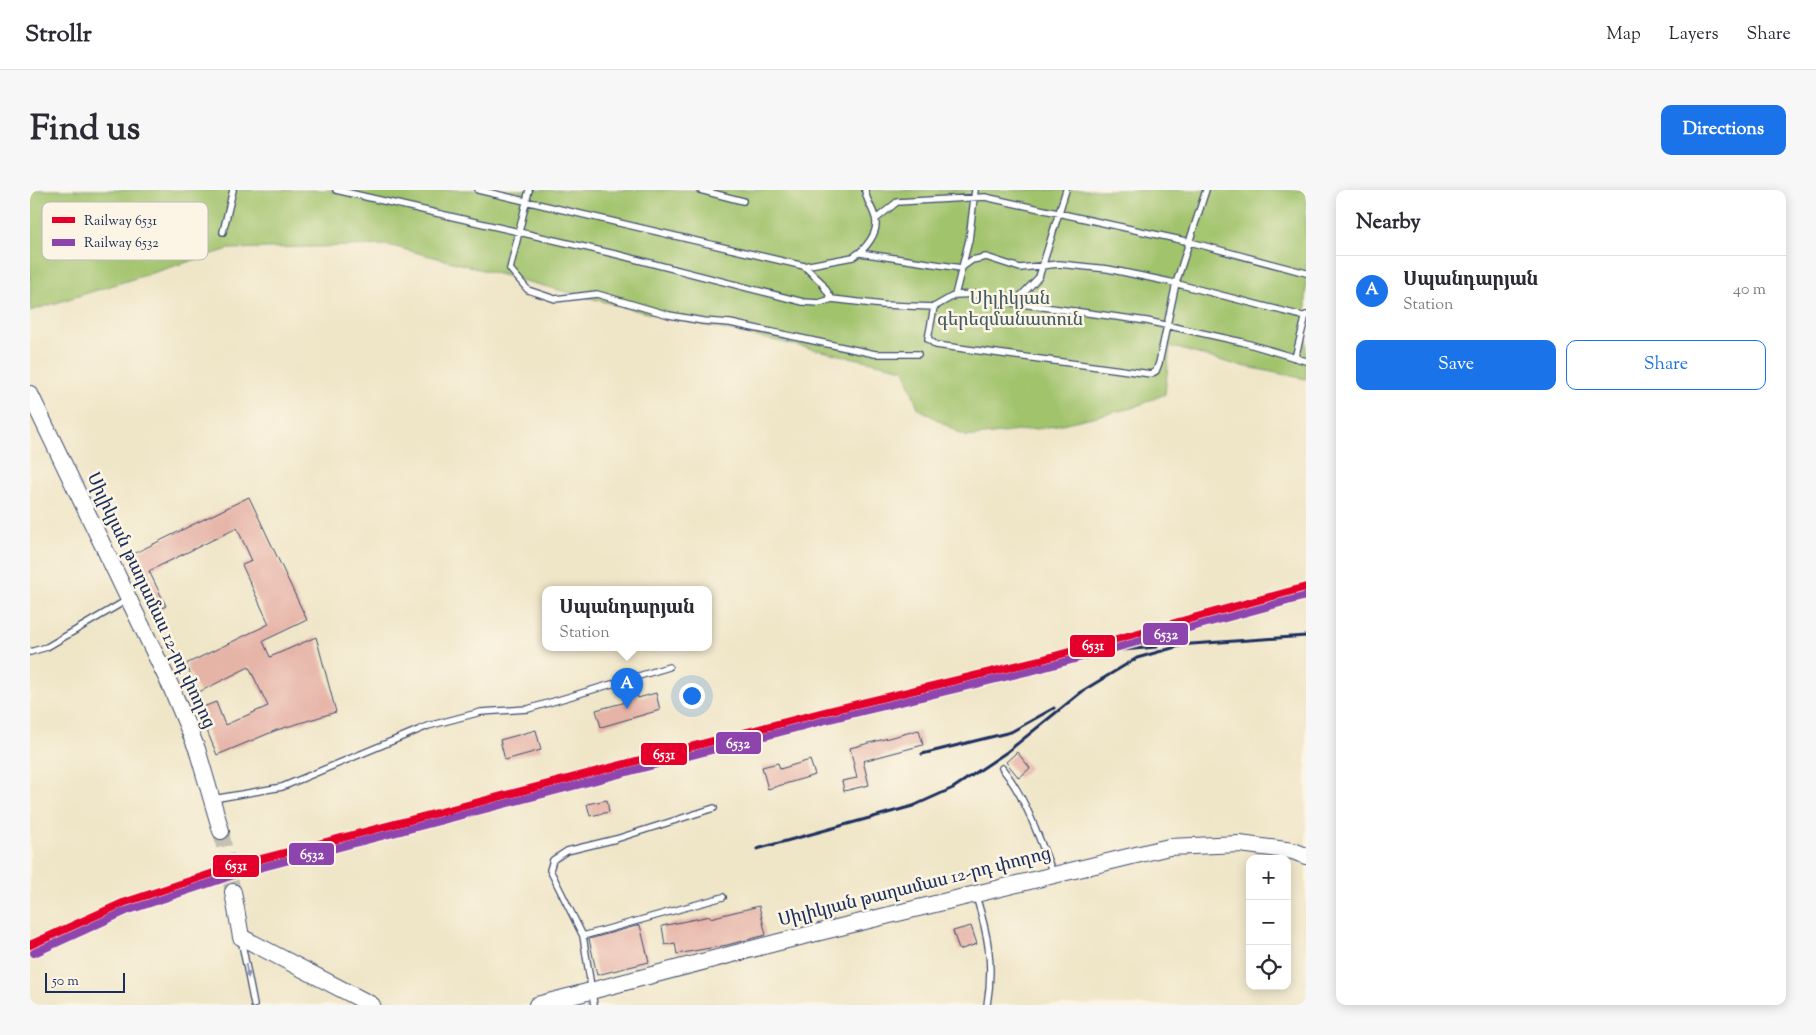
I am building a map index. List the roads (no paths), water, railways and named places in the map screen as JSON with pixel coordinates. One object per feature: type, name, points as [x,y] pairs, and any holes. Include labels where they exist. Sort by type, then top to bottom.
[{"type":"main road","name":"Սիլիկյան թաղամաս 12-րդ փողոց","points":[[30,394],[172,687],[197,749],[221,831]]},
{"type":"main road","name":"Սիլիկյան թաղամաս 12-րդ փողոց","points":[[537,1005],[592,998],[976,894],[1170,847],[1240,844],[1293,851],[1306,856]]},
{"type":"main road","points":[[233,892],[241,937],[372,1005]]},
{"type":"lane","points":[[223,232],[233,190]]},
{"type":"lane","points":[[336,190],[360,193],[520,231],[803,302],[819,303],[832,299],[883,306],[934,307],[955,295],[977,294],[1014,303],[1167,325],[1242,342],[1306,361]]},
{"type":"lane","points":[[478,190],[804,266],[853,257],[860,253],[873,236],[876,219],[865,190]]},
{"type":"lane","points":[[529,190],[510,269],[528,290],[555,300],[597,294],[669,315],[703,321],[730,323],[875,354],[918,354]]},
{"type":"lane","points":[[700,190],[743,201]]},
{"type":"lane","points":[[955,295],[969,240],[975,190]]},
{"type":"lane","points":[[1014,303],[1039,277],[1066,190]]},
{"type":"lane","points":[[934,307],[928,339],[936,345],[1151,374],[1156,371],[1176,283],[1206,190]]},
{"type":"lane","points":[[876,219],[897,202],[985,197],[1190,242],[1306,273]]},
{"type":"lane","points":[[860,253],[961,268],[972,260],[986,258],[1020,268],[1059,264],[1108,270],[1176,283],[1306,316],[1295,358]]},
{"type":"lane","points":[[804,266],[821,282],[832,299]]},
{"type":"lane","points":[[30,652],[47,648],[129,598]]},
{"type":"lane","points":[[213,799],[282,787],[428,726],[481,712],[528,709],[668,667]]},
{"type":"lane","points":[[1002,768],[1015,785],[1026,807],[1054,875]]},
{"type":"lane","points":[[592,998],[589,966],[583,936],[550,870],[553,860],[567,851],[616,840],[714,808]]},
{"type":"lane","points":[[976,894],[987,930],[991,959],[987,1005]]},
{"type":"lane","points":[[583,936],[723,897]]},
{"type":"lane","points":[[241,937],[254,1005]]},
{"type":"tunnel","points":[[221,831],[233,892]]},
{"type":"railway","points":[[1177,645],[1306,636]]},
{"type":"railway","points":[[1079,693],[1137,658],[1183,645]]},
{"type":"railway","points":[[1064,661],[1111,651],[1157,647]]},
{"type":"railway","points":[[757,849],[913,806],[953,788],[1007,752],[1084,690]]},
{"type":"railway","points":[[922,754],[1011,732],[1054,708]]},
{"type":"rail line","name":"6531","points":[[30,945],[123,903],[238,865],[824,712],[1040,660],[1306,587]]},
{"type":"rail line","name":"6532","points":[[34,953],[126,911],[240,873],[826,720],[1042,668],[1306,596]]},
{"type":"place","name":"Սպանդարյան","points":[[627,709]]},
{"type":"park label","name":"Սիլիկյան գերեզմանատուն","points":[[1010,310]]}]
